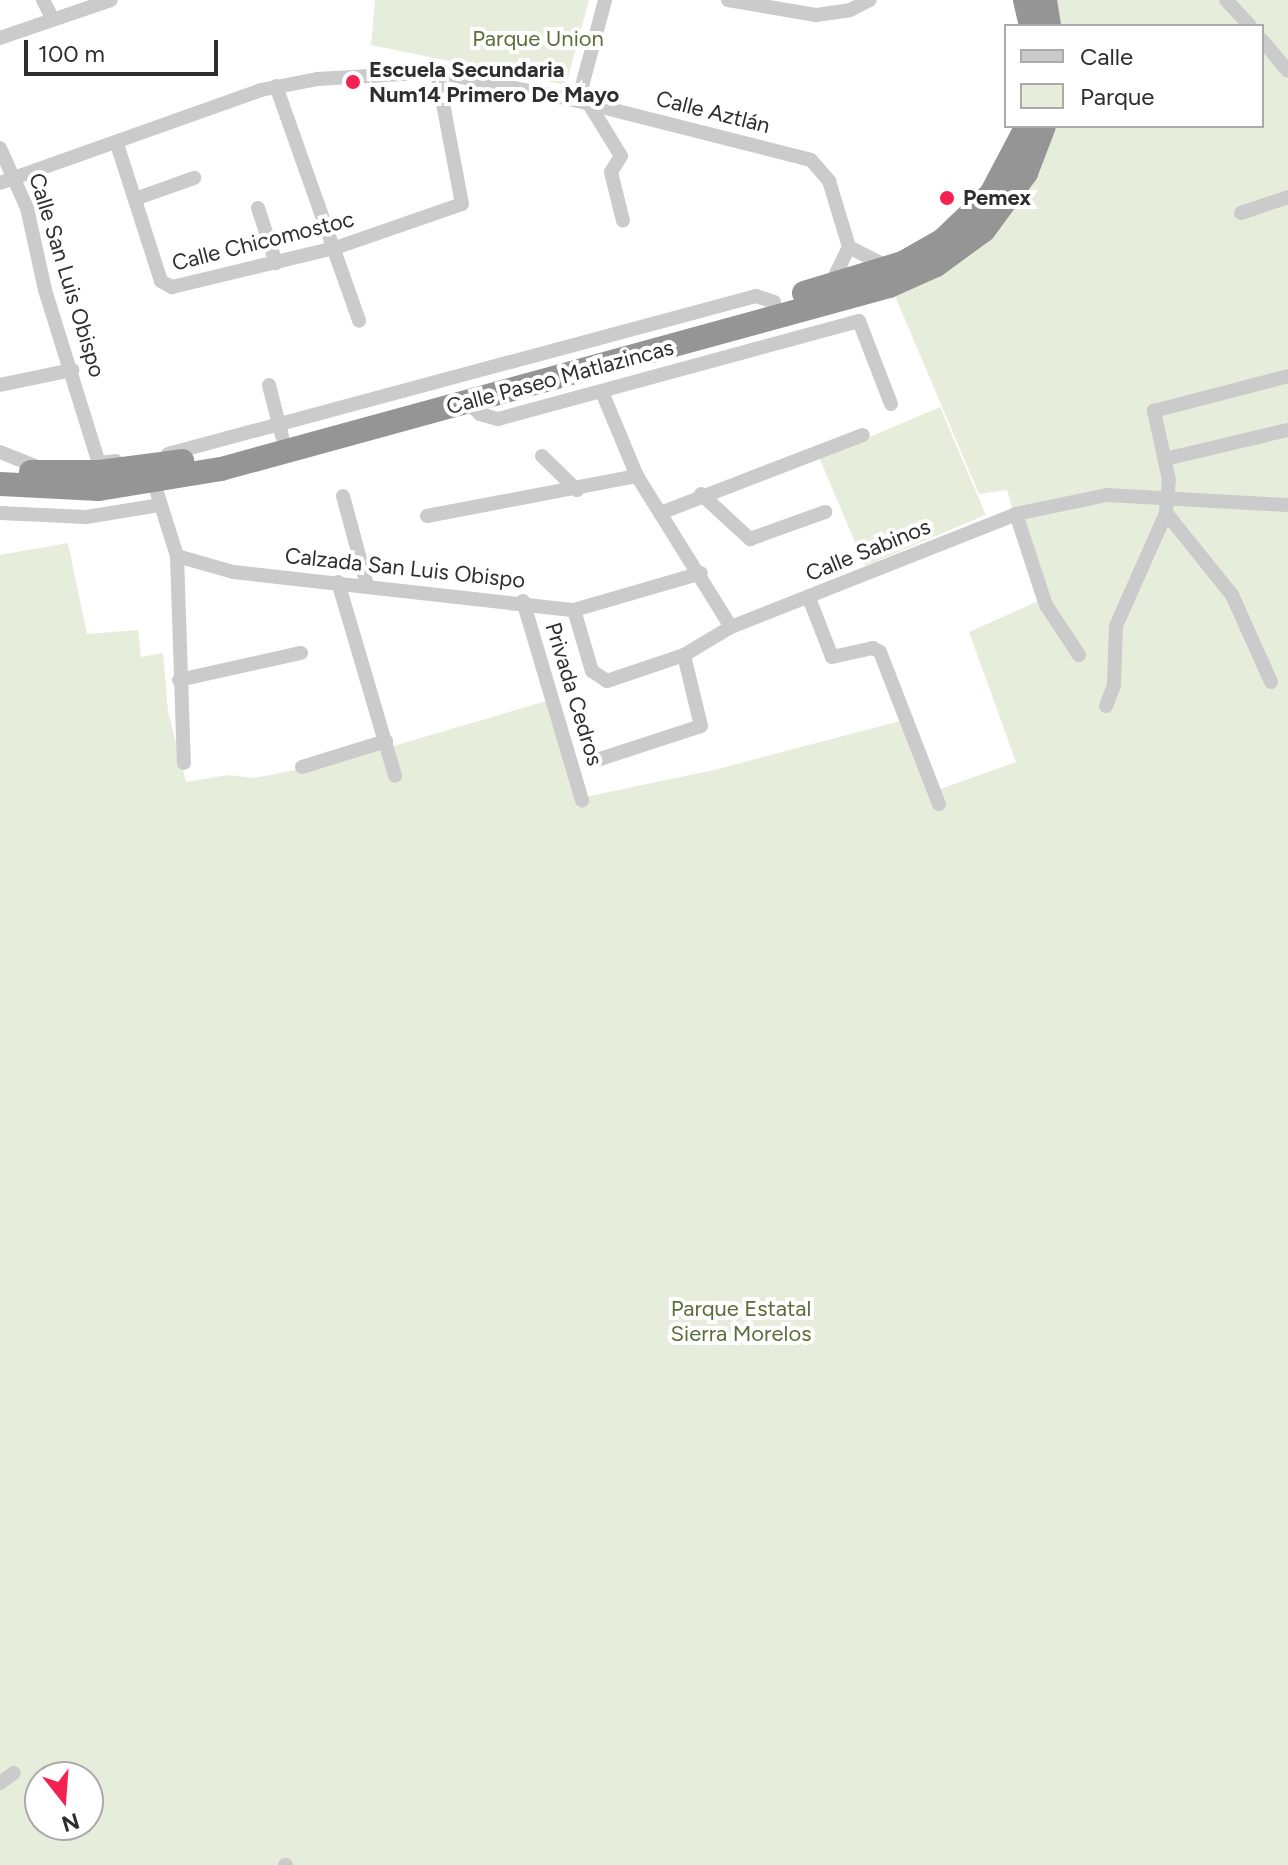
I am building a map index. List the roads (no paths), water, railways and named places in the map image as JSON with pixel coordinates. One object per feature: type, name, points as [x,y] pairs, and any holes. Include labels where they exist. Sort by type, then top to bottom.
[{"type":"highway","points":[[1025,0],[1031,24]]},
{"type":"highway","points":[[1045,0],[1049,24]]},
{"type":"highway","name":"Calle Paseo Matlazincas","points":[[0,469],[50,472],[162,465],[774,302],[890,268],[928,250],[977,210],[1002,179],[1026,128]]},
{"type":"highway","name":"Calle Paseo Matlazincas","points":[[0,484],[156,494],[468,402],[889,286],[936,265],[984,230],[1007,203],[1026,173],[1043,128]]},
{"type":"street","points":[[43,0],[51,16]]},
{"type":"street","points":[[0,38],[51,16],[111,0]]},
{"type":"street","points":[[605,0],[583,102],[621,156],[613,167],[623,221]]},
{"type":"street","points":[[734,1],[850,10],[870,0]]},
{"type":"street","points":[[1226,0],[1248,24]]},
{"type":"street","points":[[1264,42],[1288,71]]},
{"type":"street","name":"Calle Aztlán","points":[[0,183],[276,86],[437,72],[583,102],[811,160],[829,181],[849,247]]},
{"type":"street","name":"Calle Chicomostoc","points":[[117,144],[167,288],[335,248],[461,204],[463,197],[437,72]]},
{"type":"street","points":[[276,86],[359,321]]},
{"type":"street","name":"Calle San Luis Obispo","points":[[0,148],[16,178],[99,463],[165,455],[281,431]]},
{"type":"street","points":[[135,199],[194,178]]},
{"type":"street","points":[[1241,213],[1288,197]]},
{"type":"street","points":[[258,208],[276,263]]},
{"type":"street","points":[[830,286],[849,247],[890,268]]},
{"type":"street","points":[[468,402],[480,414],[498,419],[859,321],[891,404]]},
{"type":"street","points":[[680,344],[706,363]]},
{"type":"street","points":[[0,385],[72,370]]},
{"type":"street","points":[[1106,706],[1114,685],[1116,626],[1166,513],[1169,496],[1165,459],[1154,411],[1158,407],[1288,376]]},
{"type":"street","points":[[269,385],[281,431]]},
{"type":"street","points":[[602,392],[637,476],[701,573],[731,627]]},
{"type":"street","points":[[1165,459],[1288,430]]},
{"type":"street","points":[[663,512],[701,494],[863,435]]},
{"type":"street","points":[[0,452],[50,472]]},
{"type":"street","points":[[542,456],[577,490]]},
{"type":"street","points":[[427,516],[577,490],[637,476]]},
{"type":"street","points":[[0,513],[86,517],[156,494],[177,556],[184,763]]},
{"type":"street","points":[[701,494],[750,539],[825,512]]},
{"type":"street","name":"Calle Sabinos","points":[[574,610],[592,671],[602,680],[613,679],[684,655],[731,627],[1016,514],[1107,495],[1169,496],[1288,505]]},
{"type":"street","points":[[343,496],[367,585]]},
{"type":"street","points":[[1166,513],[1232,595],[1271,682]]},
{"type":"street","points":[[1016,514],[1046,605],[1079,655]]},
{"type":"street","name":"Calzada San Luis Obispo","points":[[177,556],[233,572],[523,601],[574,610],[701,573]]},
{"type":"street","points":[[338,582],[395,776]]},
{"type":"street","points":[[809,598],[832,657],[871,648],[880,652],[939,804]]},
{"type":"street","name":"Privada Cedros","points":[[523,601],[582,800]]},
{"type":"street","points":[[179,680],[301,653]]},
{"type":"street","points":[[600,759],[701,726],[684,655]]},
{"type":"street","points":[[302,767],[386,741]]},
{"type":"street","points":[[0,1783],[14,1773]]},
{"type":"place","name":"Escuela Secundaria Num14 Primero De Mayo","points":[[353,82]]},
{"type":"place","name":"Pemex","points":[[947,198]]},
{"type":"park label","name":"Parque Union","points":[[538,39]]},
{"type":"park label","name":"Parque Estatal Sierra Morelos","points":[[741,1320]]}]
